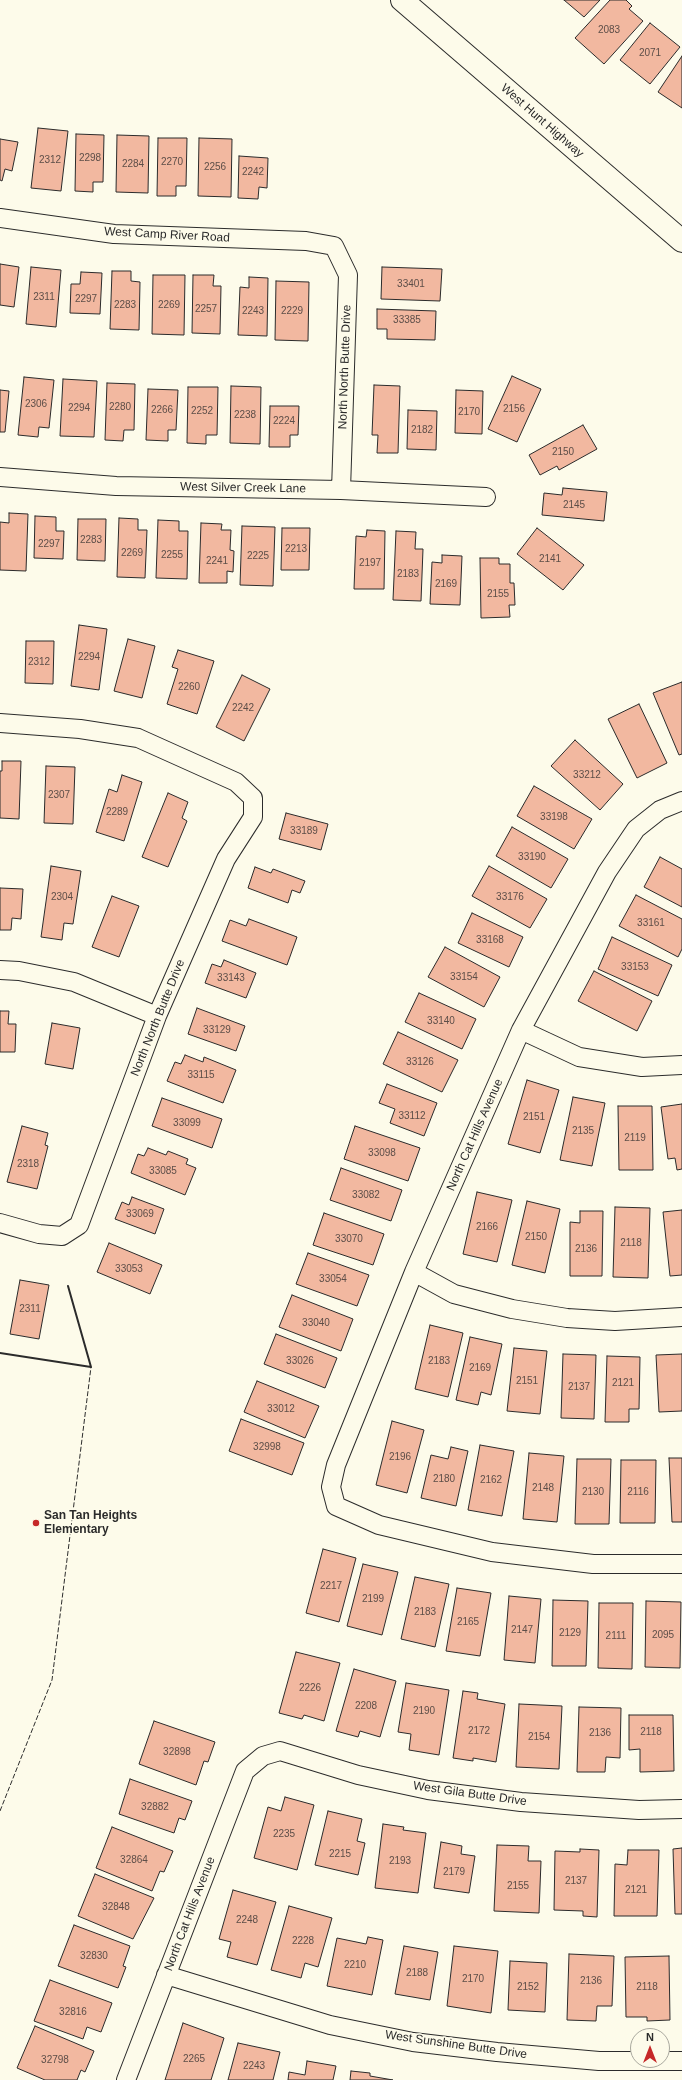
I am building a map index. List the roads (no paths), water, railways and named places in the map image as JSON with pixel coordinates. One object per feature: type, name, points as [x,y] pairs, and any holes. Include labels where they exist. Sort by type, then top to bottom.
[{"type":"main road","name":"West Hunt Highway","points":[[402,0],[682,241]]},
{"type":"street","name":"West Camp River Road","points":[[0,218],[114,234],[306,241],[334,246]]},
{"type":"street","name":"North North Butte Drive","points":[[334,246],[348,275],[341,490]]},
{"type":"street","name":"West Silver Creek Lane","points":[[0,477],[116,486],[341,490],[486,497]]},
{"type":"street","name":"North North Butte Drive","points":[[0,723],[80,729],[138,738],[236,782],[253,798],[254,817],[226,859],[157,1016],[79,1225],[62,1236],[39,1234],[0,1223]]},
{"type":"street","name":"North Cat Hills Avenue","points":[[682,801],[660,810],[636,829],[607,872],[521,1030],[414,1272],[336,1465],[331,1487],[336,1506],[379,1525],[492,1552],[593,1564],[682,1564]]},
{"type":"street","points":[[0,970],[19,971],[74,982],[157,1016]]},
{"type":"street","points":[[521,1030],[579,1057],[642,1067],[682,1065]]},
{"type":"street","points":[[414,1272],[454,1294],[512,1309],[567,1318],[615,1321],[682,1317]]},
{"type":"street","name":"West Gila Butte Drive","points":[[263,1756],[280,1751],[358,1775],[428,1790],[521,1802],[639,1810],[682,1809]]},
{"type":"street","name":"North Cat Hills Avenue","points":[[126,2080],[245,1771],[263,1756]]},
{"type":"street","name":"West Sunshine Butte Drive","points":[[166,1975],[330,2025],[413,2042],[497,2052],[600,2061],[682,2061]]},
{"type":"place","name":"San Tan Heights Elementary","points":[[36,1523]]}]
